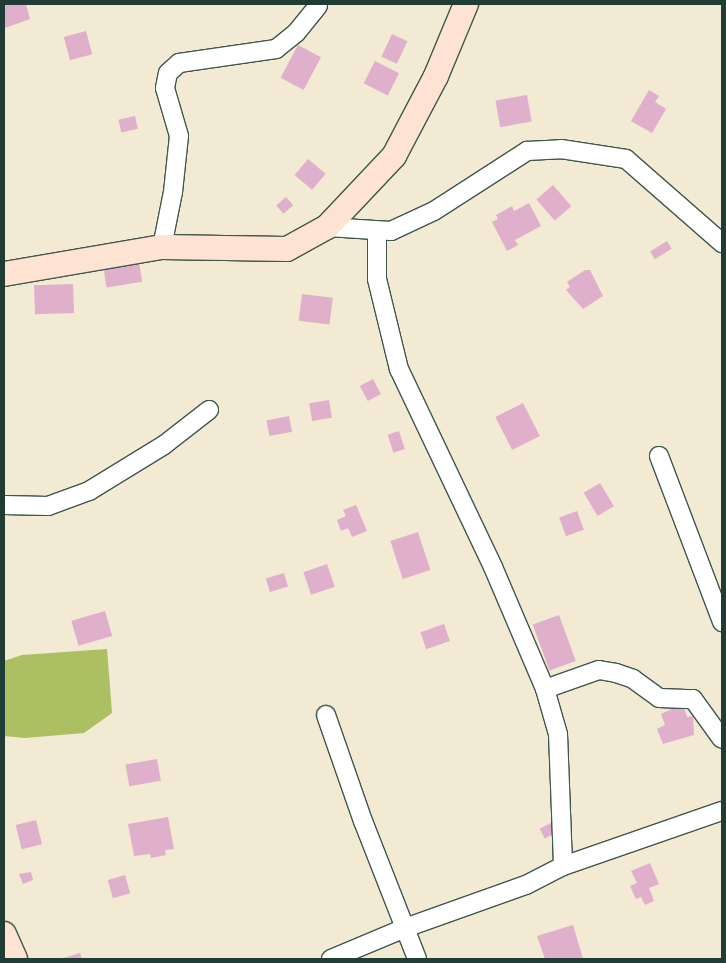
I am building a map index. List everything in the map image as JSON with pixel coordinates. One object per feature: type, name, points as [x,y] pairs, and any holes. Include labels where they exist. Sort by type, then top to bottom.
[{"type":"main road","points":[[4,274],[162,247],[286,249],[327,227],[394,156],[436,76],[466,4]]},
{"type":"main road","points":[[4,934],[15,959]]},
{"type":"street","points":[[162,247],[173,192],[179,136],[165,88],[168,73],[179,63],[276,49],[296,33],[318,6]]},
{"type":"street","points":[[327,227],[377,231],[391,230],[434,211],[527,151],[561,149],[626,159],[663,188],[722,243]]},
{"type":"street","points":[[377,231],[377,279],[399,369],[493,567],[545,689],[558,734],[563,866]]},
{"type":"street","points":[[4,505],[48,506],[88,491],[164,444],[210,410]]},
{"type":"street","points":[[659,456],[722,622]]},
{"type":"street","points":[[545,689],[599,670],[616,673],[634,679],[659,698],[694,699],[722,739]]},
{"type":"street","points":[[326,715],[417,959]]},
{"type":"street","points":[[331,959],[405,928],[526,885],[563,866],[722,812]]},
{"type":"green space","points":[[107,649],[112,713],[84,733],[25,738],[4,736],[4,661],[22,655]]},
{"type":"building","points":[[4,4],[26,4],[30,19],[5,28]]},
{"type":"building","points":[[86,31],[92,54],[70,60],[64,37]]},
{"type":"building","points":[[392,34],[407,41],[397,64],[381,57]]},
{"type":"building","points":[[298,45],[321,57],[304,90],[281,78]]},
{"type":"building","points":[[375,61],[399,73],[388,96],[364,83]]},
{"type":"building","points":[[649,90],[659,96],[655,102],[666,109],[652,133],[631,121]]},
{"type":"building","points":[[527,95],[532,122],[500,127],[495,101]]},
{"type":"building","points":[[135,116],[138,129],[121,132],[118,120]]},
{"type":"building","points":[[308,159],[326,174],[312,190],[295,175]]},
{"type":"building","points":[[553,185],[571,206],[555,221],[536,199]]},
{"type":"building","points":[[286,197],[293,205],[283,214],[276,206]]},
{"type":"building","points":[[529,203],[541,226],[515,240],[518,245],[507,251],[492,222],[498,219],[496,215],[512,206],[514,211]]},
{"type":"building","points":[[667,241],[672,249],[655,259],[650,252]]},
{"type":"building","points":[[139,262],[142,282],[107,287],[103,268]]},
{"type":"building","points":[[585,270],[590,270],[603,296],[583,309],[566,290],[570,287],[567,282]]},
{"type":"building","points":[[73,284],[74,313],[35,314],[34,285]]},
{"type":"building","points":[[302,294],[333,298],[329,325],[299,321]]},
{"type":"building","points":[[373,379],[381,394],[368,401],[360,386]]},
{"type":"building","points":[[329,400],[332,418],[312,421],[309,403]]},
{"type":"building","points":[[523,403],[540,436],[512,450],[495,417]]},
{"type":"building","points":[[289,416],[292,432],[269,436],[266,420]]},
{"type":"building","points":[[399,431],[405,449],[393,453],[388,435]]},
{"type":"building","points":[[600,483],[614,506],[598,516],[584,493]]},
{"type":"building","points":[[356,505],[367,531],[352,537],[348,528],[341,531],[337,520],[346,516],[343,510]]},
{"type":"building","points":[[577,511],[584,530],[566,536],[559,517]]},
{"type":"building","points":[[418,532],[430,570],[403,579],[390,541]]},
{"type":"building","points":[[327,564],[335,587],[311,595],[303,572]]},
{"type":"building","points":[[284,573],[288,586],[270,592],[266,579]]},
{"type":"building","points":[[105,611],[112,636],[79,646],[71,621]]},
{"type":"building","points":[[559,615],[576,661],[549,671],[533,625]]},
{"type":"building","points":[[444,624],[450,641],[426,649],[420,632]]},
{"type":"building","points":[[683,704],[687,717],[693,716],[694,735],[663,744],[657,729],[665,725],[661,714]]},
{"type":"building","points":[[157,759],[161,781],[129,786],[125,765]]},
{"type":"building","points":[[168,817],[174,849],[165,850],[166,855],[151,858],[150,854],[134,856],[128,824]]},
{"type":"building","points":[[36,820],[42,844],[22,849],[16,825]]},
{"type":"building","points":[[553,822],[558,832],[545,839],[540,829]]},
{"type":"building","points":[[650,863],[659,884],[649,888],[654,901],[645,905],[641,897],[636,899],[630,886],[637,883],[631,871]]},
{"type":"building","points":[[31,872],[33,880],[23,884],[19,874]]},
{"type":"building","points":[[125,875],[130,893],[113,898],[108,880]]},
{"type":"building","points":[[573,925],[583,959],[545,959],[537,936]]},
{"type":"building","points":[[80,953],[82,959],[60,959]]}]
